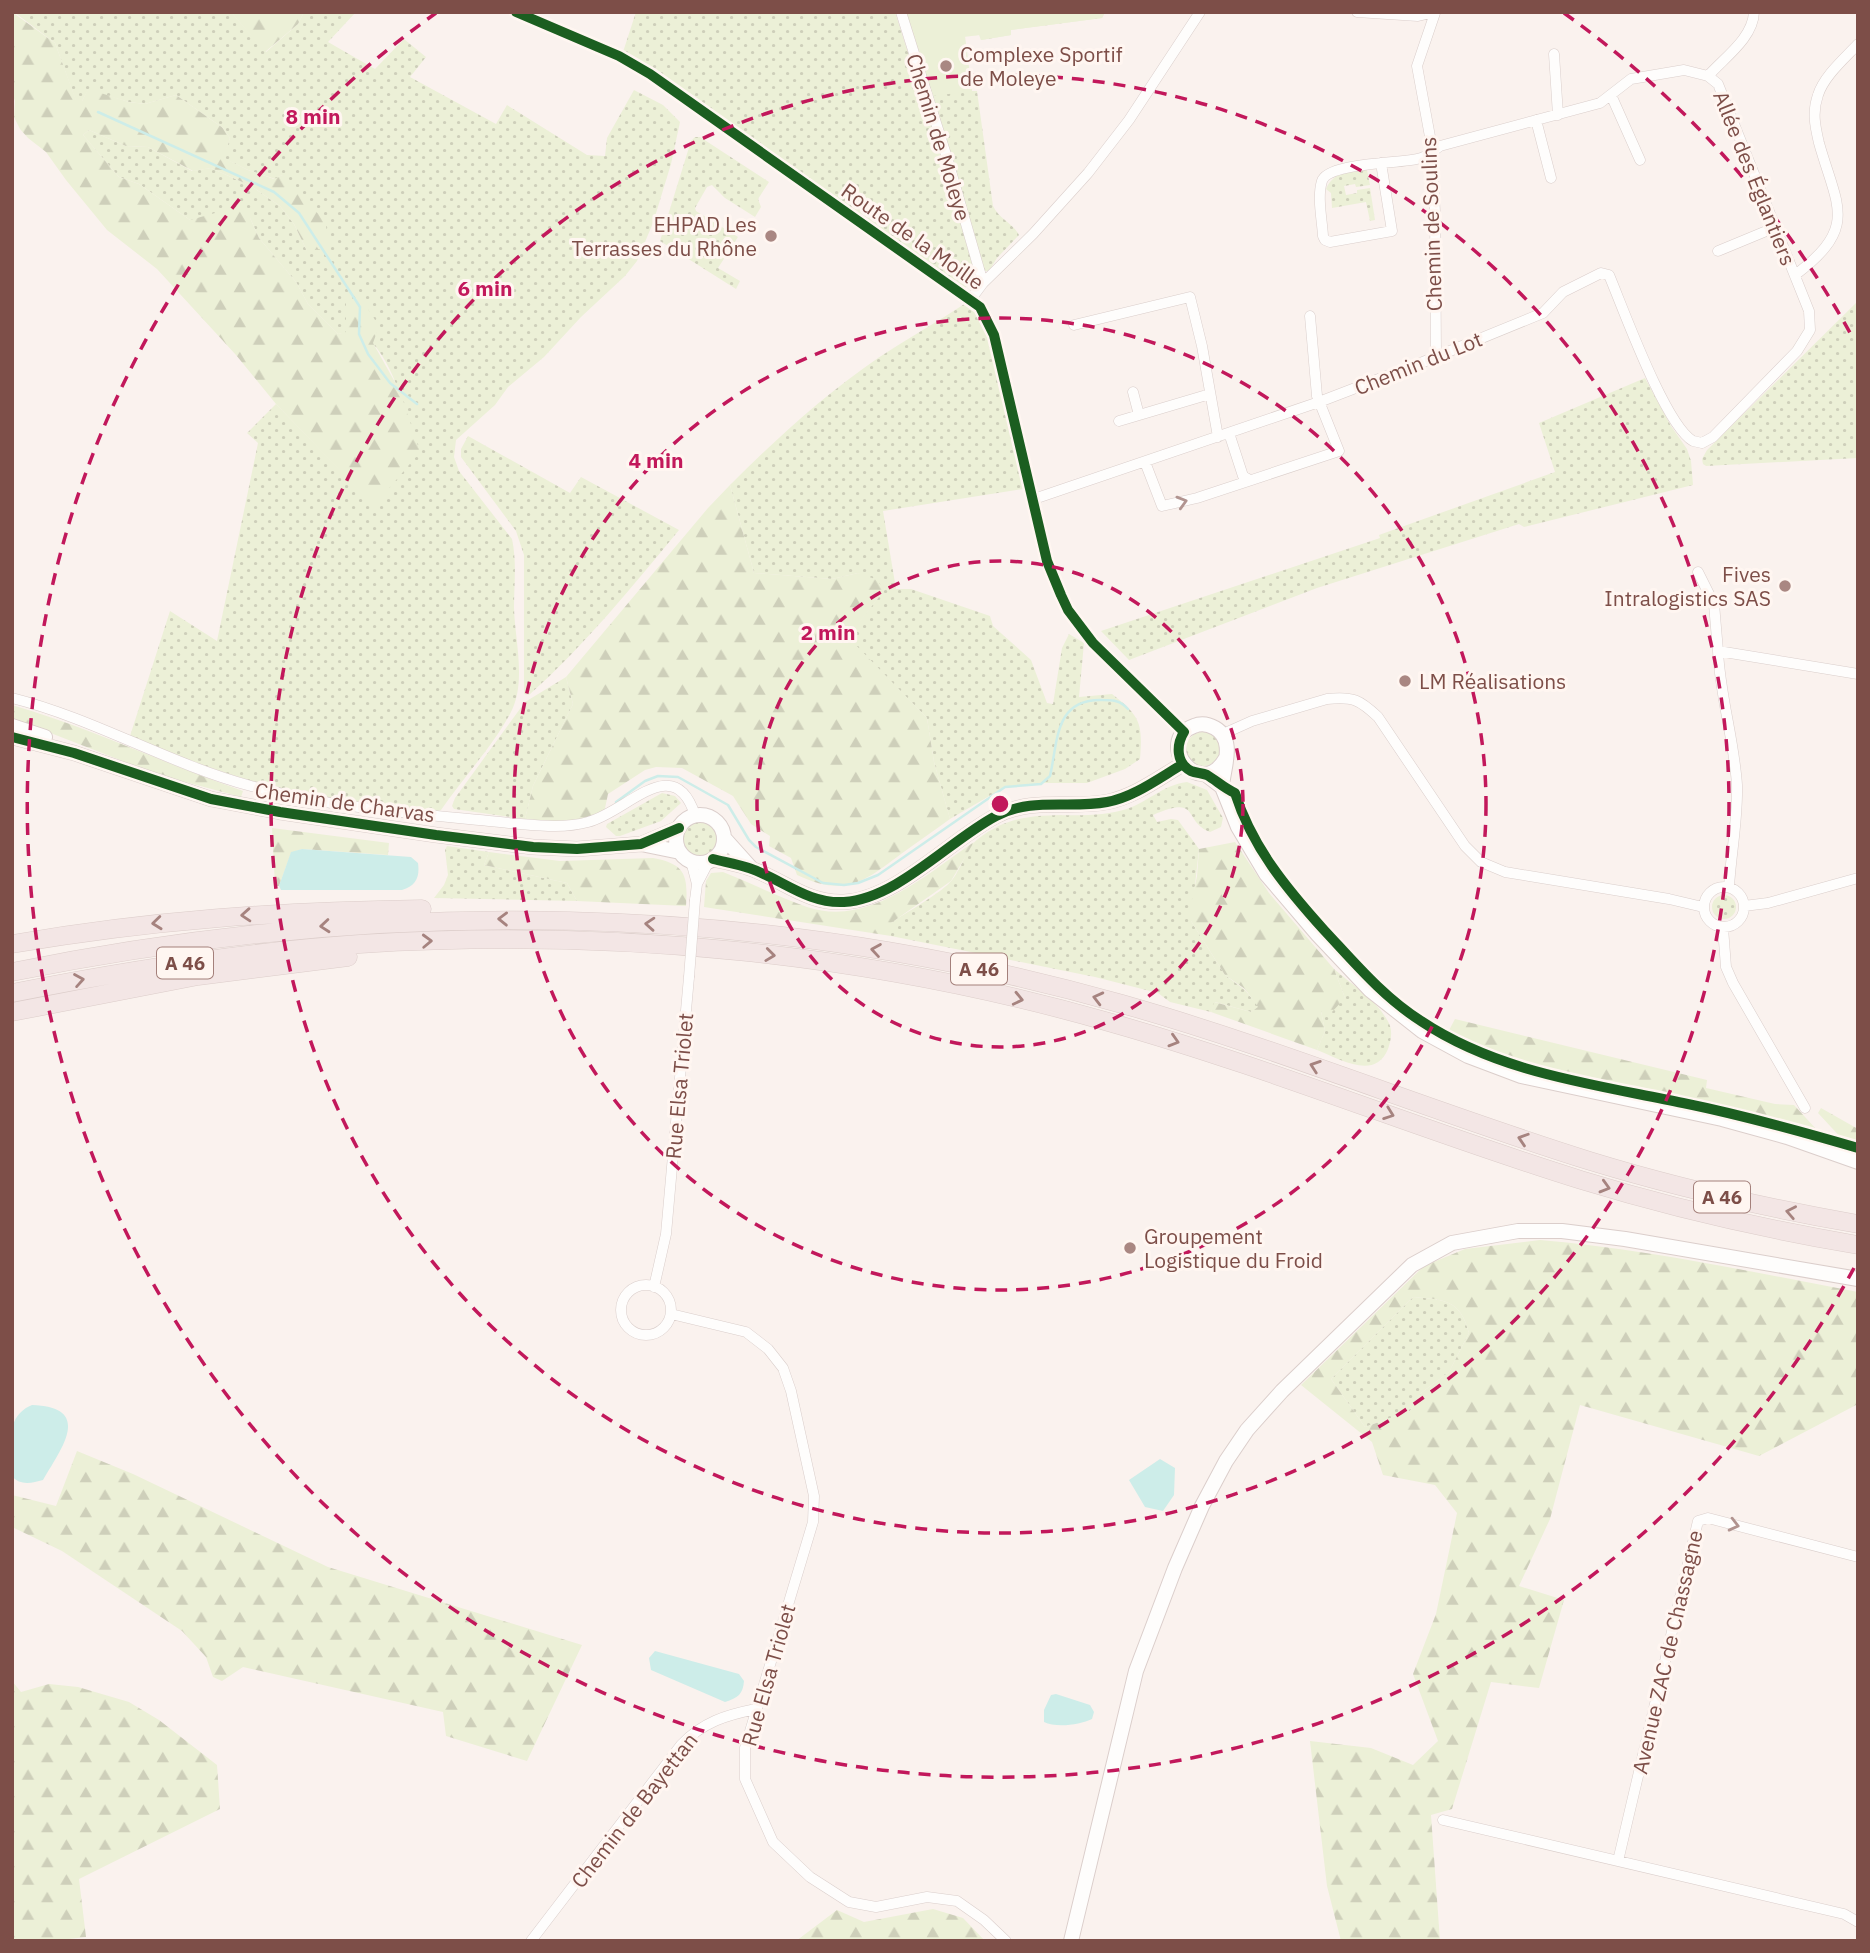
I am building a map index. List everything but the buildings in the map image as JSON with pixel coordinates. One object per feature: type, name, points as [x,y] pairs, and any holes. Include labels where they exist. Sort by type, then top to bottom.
[{"type":"highway","points":[[12,944],[96,929],[218,916],[430,909],[442,920]]},
{"type":"highway","name":"A 46","points":[[12,972],[117,952],[236,935],[340,925],[442,920],[564,920],[706,928],[828,942],[978,969],[1065,989],[1175,1020],[1639,1176],[1754,1204],[1858,1224]]},
{"type":"highway","points":[[12,934],[83,926],[96,929]]},
{"type":"highway","name":"A 46","points":[[12,993],[199,961],[359,944],[432,941],[537,940],[702,948],[824,962],[968,988],[1049,1006],[1162,1037],[1249,1065],[1510,1157],[1633,1195],[1743,1223],[1858,1245]]},
{"type":"highway","points":[[12,1012],[186,978],[350,957],[359,944]]},
{"type":"street","name":"Route de la Moille","points":[[516,12],[619,56],[650,74],[914,262],[971,299],[985,314],[994,335],[1047,561],[1068,610],[1093,643],[1184,732]]},
{"type":"street","name":"Chemin de Moleye","points":[[901,12],[983,284]]},
{"type":"street","points":[[971,299],[1088,173],[1129,120],[1200,12]]},
{"type":"street","points":[[1357,12],[1418,16],[1435,12]]},
{"type":"street","name":"Chemin de Soulins","points":[[1435,12],[1417,65],[1431,142],[1436,356]]},
{"type":"street","points":[[1708,76],[1747,34],[1754,22],[1754,12]]},
{"type":"street","points":[[1795,275],[1809,265],[1831,241],[1838,225],[1839,205],[1815,128],[1814,114],[1817,96],[1823,84],[1858,44]]},
{"type":"street","points":[[1554,54],[1558,115]]},
{"type":"street","name":"Allée des Églantiers","points":[[1381,163],[1392,232],[1330,242],[1325,240],[1322,180],[1330,171],[1381,163],[1424,157],[1440,146],[1600,103],[1631,79],[1684,70],[1708,76],[1718,84],[1795,275],[1810,317],[1810,330],[1803,345],[1713,437],[1698,443]]},
{"type":"street","points":[[1611,95],[1640,160]]},
{"type":"street","points":[[1536,120],[1551,178]]},
{"type":"street","points":[[1718,251],[1776,227]]},
{"type":"street","name":"Chemin du Lot","points":[[1034,499],[1319,402],[1436,356],[1543,313],[1563,292],[1601,272],[1609,275],[1644,362],[1674,421],[1689,440],[1698,443]]},
{"type":"street","points":[[1074,325],[1191,297],[1218,437]]},
{"type":"street","points":[[1145,462],[1162,506],[1173,505],[1339,451],[1319,402],[1310,316]]},
{"type":"street","points":[[1133,392],[1139,415]]},
{"type":"street","points":[[1119,421],[1210,394]]},
{"type":"street","points":[[1229,433],[1243,476],[1250,480]]},
{"type":"street","points":[[1698,572],[1714,604],[1719,672],[1737,787],[1729,887]]},
{"type":"street","points":[[1718,650],[1858,674]]},
{"type":"street","points":[[12,698],[71,716],[192,767],[250,786],[317,800],[444,816],[560,826],[588,822],[611,813],[663,784],[673,785],[681,790],[691,801],[695,815]]},
{"type":"street","points":[[1223,734],[1252,721],[1327,699],[1361,701],[1378,717],[1465,846],[1481,862],[1505,872],[1670,898],[1703,907]]},
{"type":"street","points":[[1222,788],[1228,750],[1223,734],[1204,724],[1190,728],[1184,732],[1178,748],[1183,764],[1192,772],[1205,774],[1222,788],[1238,827],[1266,874],[1370,990],[1422,1031],[1468,1056],[1521,1076],[1722,1119],[1787,1137],[1858,1162]]},
{"type":"street","points":[[12,726],[44,736],[74,753]]},
{"type":"street","name":"Chemin de Charvas","points":[[12,737],[74,753],[211,799],[268,810],[533,847],[577,849],[641,844],[679,828]]},
{"type":"street","points":[[1205,774],[1217,769],[1226,758]]},
{"type":"street","points":[[711,860],[751,868],[812,898],[833,902],[864,899],[887,889],[988,821],[1010,810],[1034,804],[1114,800],[1183,764]]},
{"type":"street","points":[[724,839],[720,854],[711,860],[698,863],[685,856],[676,838],[679,828],[686,820],[695,815],[712,818],[719,823],[724,839],[751,868]]},
{"type":"street","name":"Chemin de Charvas","points":[[641,844],[685,856]]},
{"type":"street","name":"Rue Elsa Triolet","points":[[685,856],[697,884]]},
{"type":"street","name":"Rue Elsa Triolet","points":[[653,1287],[666,1234],[697,884],[711,860]]},
{"type":"street","points":[[1744,906],[1768,903],[1858,878]]},
{"type":"street","points":[[1729,887],[1741,896],[1744,906],[1744,914],[1738,922],[1723,928],[1707,919],[1703,907],[1714,889],[1729,887]]},
{"type":"street","points":[[1723,928],[1726,967],[1733,983],[1805,1108]]},
{"type":"street","points":[[1071,1941],[1136,1671],[1202,1506],[1226,1461],[1247,1430],[1282,1391],[1412,1265],[1452,1243],[1518,1231],[1562,1231],[1625,1239],[1858,1279]]},
{"type":"street","points":[[645,1286],[653,1287],[667,1297],[671,1314],[663,1329],[652,1335],[640,1335],[630,1330],[623,1320],[621,1309],[628,1293],[645,1286]]},
{"type":"street","name":"Rue Elsa Triolet","points":[[671,1314],[746,1332],[768,1349],[783,1368],[791,1391],[814,1496],[813,1522],[745,1748],[745,1779],[773,1842],[810,1877],[849,1902],[876,1907],[927,1897],[957,1901],[984,1920],[1006,1941]]},
{"type":"street","name":"Avenue ZAC de Chassagne","points":[[1618,1861],[1698,1521],[1708,1518],[1858,1557]]},
{"type":"street","name":"Chemin de Bayettan","points":[[531,1941],[695,1730],[715,1719],[756,1709]]},
{"type":"street","points":[[1443,1820],[1844,1914],[1858,1922]]},
{"type":"green space","points":[[12,12],[55,43],[76,100],[82,101],[88,89],[129,102],[145,104],[176,95],[223,128],[230,138],[224,158],[274,179],[282,175],[325,221],[330,248],[307,251],[294,224],[280,206],[251,186],[211,168],[193,171],[148,147],[126,146],[89,130],[83,135],[119,177],[139,184],[190,220],[240,206],[250,218],[259,238],[296,282],[308,304],[338,334],[346,332],[346,301],[360,297],[379,326],[373,343],[400,391],[420,452],[374,506],[276,404],[236,355],[157,269],[107,230],[46,152],[20,129],[14,117],[15,101],[12,93]]},
{"type":"green space","points":[[14,12],[231,12],[266,52],[298,24],[304,12],[356,12],[328,42],[375,69],[404,39],[426,57],[410,77],[496,124],[507,105],[587,155],[605,156],[607,138],[634,90],[663,105],[680,122],[671,164],[653,223],[637,261],[544,357],[508,387],[495,405],[456,440],[454,457],[459,471],[512,539],[519,676],[510,714],[441,810],[360,802],[283,789],[186,759],[130,736],[170,611],[217,641],[258,443],[247,433],[276,404],[374,505],[403,406],[392,374],[379,351],[363,337],[338,334],[308,304],[296,282],[259,238],[250,218],[190,220],[139,184],[119,177],[83,135],[89,130],[126,146],[148,147],[192,171],[211,168],[251,186],[280,206],[294,224],[307,251],[282,175],[275,179],[223,158],[230,138],[223,128],[176,95],[145,104],[88,90],[82,101],[76,101],[55,43]]},
{"type":"green space","points":[[231,12],[304,12],[298,24],[265,52]]},
{"type":"green space","points":[[636,12],[895,12],[955,199],[974,270],[976,280],[973,285],[965,288],[957,284],[662,76],[623,52]]},
{"type":"green space","name":"Complexe Sportif de Moleye","points":[[906,12],[1105,12],[1102,18],[1011,30],[1011,35],[981,40],[980,35],[965,36],[972,91],[933,96]]},
{"type":"green space","points":[[1105,12],[1102,18],[1011,30],[1011,35],[981,40],[979,35],[964,37],[972,91],[977,91],[993,206],[1019,235],[997,258],[989,271],[984,271],[912,42]]},
{"type":"green space","points":[[700,137],[769,182],[758,199],[761,207],[755,217],[725,198],[712,185],[707,187],[695,208],[738,237],[718,268],[740,281],[736,289],[660,241],[691,141]]},
{"type":"green space","points":[[1367,170],[1370,185],[1344,186],[1346,195],[1370,188],[1375,220],[1370,221],[1366,202],[1332,208],[1331,193],[1326,189],[1329,183],[1343,174]]},
{"type":"green space","points":[[1858,301],[1858,458],[1706,466],[1703,464],[1702,459],[1707,450]]},
{"type":"green space","points":[[966,303],[978,315],[987,331],[1023,489],[883,511],[896,589],[911,589],[990,616],[993,626],[1031,660],[1047,703],[1053,704],[1062,648],[1069,634],[1084,643],[1079,697],[1112,694],[1129,708],[1138,721],[1141,747],[1140,759],[1125,769],[1087,783],[1042,783],[1003,788],[950,819],[934,762],[927,718],[847,637],[885,589],[858,573],[832,579],[754,573],[730,485],[783,434],[839,387],[878,358]]},
{"type":"green space","points":[[1645,378],[1687,449],[1693,485],[1524,527],[1519,524],[1317,588],[1129,660],[1101,631],[1380,538],[1379,535],[1555,472],[1539,423]]},
{"type":"green space","points":[[468,436],[570,493],[581,477],[679,530],[589,636],[529,695],[524,694],[524,555],[516,531],[461,457],[461,449]]},
{"type":"green space","points":[[730,485],[754,573],[832,579],[858,573],[875,579],[885,589],[848,637],[927,718],[934,762],[950,819],[875,873],[852,884],[828,885],[797,875],[791,858],[769,846],[770,836],[751,824],[733,796],[682,768],[656,767],[645,770],[608,794],[604,813],[565,821],[525,819],[533,786],[573,704],[566,677]]},
{"type":"green space","points":[[566,677],[573,704],[533,786],[525,819],[454,809],[452,806],[455,798],[525,702]]},
{"type":"green space","points":[[12,705],[70,724],[243,791],[241,797],[156,774],[12,718]]},
{"type":"green space","points":[[1203,732],[1215,737],[1220,749],[1215,761],[1203,766],[1191,761],[1186,749],[1191,737]]},
{"type":"green space","points":[[1187,782],[1207,790],[1223,818],[1221,827],[1210,832],[1201,827],[1185,808],[1168,809],[1153,815],[1157,822],[1178,820],[1199,849],[1191,921],[1225,975],[1245,990],[1259,1007],[1251,1012],[1215,1002],[1211,1012],[1170,1002],[1158,993],[1095,977],[891,936],[891,923],[947,885],[974,843],[996,827],[1032,817],[1104,814],[1123,810],[1170,787]]},
{"type":"green space","points":[[662,793],[675,796],[681,803],[661,821],[620,836],[616,836],[606,827],[607,824]]},
{"type":"green space","points":[[700,822],[712,827],[717,839],[712,851],[700,856],[688,851],[683,839],[688,827]]},
{"type":"green space","points":[[272,828],[389,843],[388,855],[302,849],[291,853],[279,886],[275,886]]},
{"type":"green space","points":[[974,842],[951,881],[891,923],[891,936],[704,907],[706,881],[711,873],[723,872],[807,907],[830,912],[852,910],[896,894]]},
{"type":"green space","points":[[1235,842],[1269,893],[1334,969],[1345,998],[1331,1013],[1321,1011],[1325,1031],[1317,1050],[1211,1012],[1214,1002],[1251,1012],[1258,1007],[1245,989],[1225,975],[1191,921],[1190,909],[1199,849]]},
{"type":"green space","points":[[447,846],[489,852],[484,865],[567,883],[577,901],[434,898],[448,875],[445,850]]},
{"type":"green space","points":[[489,852],[560,861],[653,858],[664,861],[683,873],[686,906],[577,901],[567,883],[484,865]]},
{"type":"green space","points":[[1724,895],[1735,902],[1736,907],[1729,918],[1724,919],[1713,912],[1712,907],[1719,896]]},
{"type":"green space","points":[[1334,969],[1369,998],[1390,1025],[1388,1049],[1375,1064],[1356,1065],[1317,1050],[1325,1031],[1321,1011],[1345,998]]},
{"type":"green space","points":[[1455,1019],[1707,1080],[1706,1088],[1775,1104],[1794,1105],[1817,1130],[1815,1134],[1738,1111],[1544,1070],[1492,1054],[1447,1034]]},
{"type":"green space","points":[[1821,1108],[1858,1129],[1858,1145],[1844,1141],[1818,1113]]},
{"type":"green space","points":[[1540,1240],[1580,1244],[1699,1262],[1858,1292],[1858,1404],[1759,1456],[1580,1405],[1550,1519],[1519,1586],[1564,1600],[1539,1688],[1491,1682],[1452,1809],[1431,1815],[1440,1941],[1341,1941],[1327,1886],[1310,1741],[1371,1748],[1413,1765],[1438,1741],[1413,1674],[1436,1614],[1457,1513],[1435,1485],[1383,1475],[1372,1442],[1301,1385],[1424,1266],[1465,1249]],"holes":[[[1413,1297],[1450,1303],[1461,1313],[1469,1333],[1449,1372],[1421,1393],[1410,1411],[1365,1427],[1331,1379]]]},
{"type":"green space","points":[[1413,1297],[1450,1303],[1461,1313],[1469,1333],[1449,1372],[1421,1393],[1410,1411],[1365,1427],[1331,1379]]},
{"type":"green space","points":[[77,1451],[133,1474],[328,1567],[582,1645],[527,1761],[446,1736],[443,1712],[243,1667],[222,1681],[213,1677],[206,1657],[182,1631],[62,1551],[12,1527],[12,1495],[56,1506]]},
{"type":"green space","points":[[12,1681],[21,1692],[49,1684],[78,1687],[129,1702],[159,1720],[217,1765],[220,1809],[79,1879],[86,1937],[52,1941],[12,1941]]},
{"type":"green space","points":[[933,1909],[963,1918],[985,1941],[796,1941],[837,1910],[864,1922]]},
{"type":"water","points":[[302,849],[411,857],[418,863],[418,877],[411,886],[402,890],[281,890],[279,886],[291,852]]},
{"type":"water","points":[[32,1405],[62,1413],[67,1421],[68,1432],[43,1480],[26,1483],[12,1476],[11,1435],[17,1417]]},
{"type":"water","points":[[1160,1459],[1175,1468],[1174,1495],[1163,1511],[1145,1507],[1129,1480]]},
{"type":"water","points":[[655,1651],[739,1674],[744,1681],[741,1692],[725,1702],[651,1670],[649,1658]]},
{"type":"water","points":[[1056,1694],[1090,1705],[1094,1712],[1092,1719],[1068,1725],[1044,1722],[1044,1710],[1051,1695]]},
{"type":"waterway","points":[[98,112],[274,192],[299,213],[360,307],[359,334],[368,354],[390,383],[417,404]]},
{"type":"waterway","points":[[616,802],[645,781],[658,776],[678,777],[728,805],[756,847],[823,883],[858,883],[878,875],[1005,787],[1041,784],[1050,776],[1061,724],[1075,706],[1087,701],[1107,700],[1120,703],[1128,709]]},
{"type":"cycle path","points":[[516,12],[619,56],[650,74],[980,307],[994,335],[1047,561],[1068,610],[1093,643],[1184,732],[1179,753],[1186,768],[1207,775],[1235,793],[1251,831],[1284,883],[1346,954],[1394,1001],[1451,1039],[1514,1065],[1727,1113],[1858,1148]]},
{"type":"cycle path","points":[[12,737],[74,753],[211,799],[436,835],[533,847],[577,849],[641,844],[679,828]]},
{"type":"cycle path","points":[[713,859],[749,868],[818,899],[844,902],[864,898],[903,880],[978,826],[1010,810],[1037,805],[1093,804],[1117,800],[1183,764]]},
{"type":"place","name":"Complexe Sportif de Moleye","points":[[946,66]]},
{"type":"place","name":"EHPAD Les Terrasses du Rhône","points":[[771,236]]},
{"type":"place","name":"Fives Intralogistics SAS","points":[[1785,586]]},
{"type":"place","name":"LM Réalisations","points":[[1405,681]]},
{"type":"place","name":"Groupement Logistique du Froid","points":[[1130,1248]]}]
